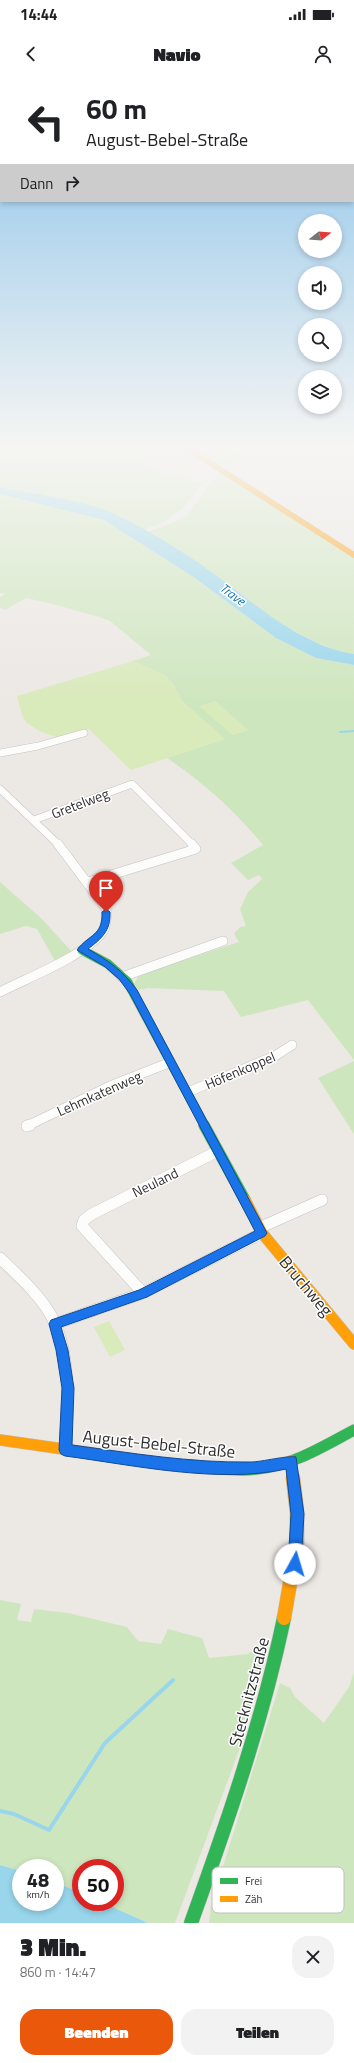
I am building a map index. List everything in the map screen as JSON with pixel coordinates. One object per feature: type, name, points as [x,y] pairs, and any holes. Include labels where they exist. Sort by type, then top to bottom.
[{"type":"main road","points":[[317,531],[354,555]]},
{"type":"main road","name":"Bruchweg","points":[[82,950],[108,964],[122,977],[134,992],[261,1231],[354,1344]]},
{"type":"main road","name":"August-Bebel-Straße","points":[[0,1440],[168,1464],[224,1468],[265,1468],[291,1462],[354,1430]]},
{"type":"main road","name":"Stecknitzstraße","points":[[191,1923],[242,1780],[278,1649],[295,1564],[297,1542],[297,1514],[291,1462]]},
{"type":"street","points":[[0,753],[38,746],[84,733]]},
{"type":"street","name":"Gretelweg","points":[[34,820],[132,784],[180,830],[196,849],[88,882]]},
{"type":"street","points":[[0,790],[34,820],[63,849],[106,908],[107,920],[101,934],[82,950],[0,992]]},
{"type":"street","points":[[122,977],[223,941]]},
{"type":"street","name":"Höfenkoppel","points":[[188,1092],[275,1056],[292,1045]]},
{"type":"street","name":"Lehmkatenweg","points":[[27,1126],[110,1086],[171,1062]]},
{"type":"street","name":"Neuland","points":[[143,1293],[82,1226],[84,1220],[92,1214],[218,1151]]},
{"type":"street","points":[[55,1324],[143,1293],[322,1200]]},
{"type":"street","points":[[0,1258],[39,1298],[55,1324],[62,1350],[68,1388],[65,1450]]},
{"type":"green space","points":[[0,531],[121,531],[195,578],[276,638],[316,658],[354,665],[354,1060],[308,1000],[241,1017],[224,991],[148,988],[138,990],[134,984],[138,977],[150,971],[239,942],[234,934],[240,927],[246,926],[240,909],[248,892],[262,879],[259,875],[248,880],[231,863],[263,845],[218,798],[194,777],[167,758],[225,739],[183,702],[166,676],[133,661],[151,655],[110,621],[53,604],[26,598],[5,610],[0,607],[0,597],[5,594],[0,593]],"holes":[[[215,701],[248,730],[232,735]]]},
{"type":"green space","points":[[315,531],[354,556],[354,654],[334,649],[313,641],[293,630],[273,618],[194,560],[147,532]]},
{"type":"green space","points":[[133,661],[166,676],[183,702],[225,739],[131,770],[89,729],[59,738],[39,731],[27,723],[23,717],[17,696]]},
{"type":"green space","points":[[215,701],[248,730],[232,735],[199,706]]},
{"type":"green space","points":[[0,882],[42,919],[73,953],[55,961],[37,929],[26,926],[0,934]]},
{"type":"green space","points":[[354,1061],[354,1134],[318,1078]]},
{"type":"green space","points":[[109,1321],[125,1350],[110,1357],[94,1327]]},
{"type":"green space","points":[[0,1600],[21,1604],[17,1620],[31,1622],[34,1609],[68,1613],[127,1627],[138,1641],[161,1644],[168,1629],[202,1638],[209,1658],[248,1654],[267,1641],[241,1745],[175,1923],[148,1923],[121,1911],[124,1911],[124,1859],[72,1859],[72,1889],[64,1886],[64,1859],[12,1859],[12,1868],[0,1865]]},
{"type":"green space","points":[[354,1672],[354,1923],[209,1923],[212,1902],[212,1913],[344,1913],[344,1867],[223,1867],[280,1683],[290,1688],[295,1697],[324,1723],[349,1687]]},
{"type":"water","name":"Trave","points":[[121,531],[147,531],[151,533],[190,557],[292,630],[333,649],[354,654],[354,665],[316,658],[276,638],[195,578]]},
{"type":"water","points":[[0,1865],[12,1868],[12,1911],[64,1911],[64,1886],[72,1889],[72,1911],[121,1911],[148,1923],[0,1923]]},
{"type":"waterway","points":[[340,732],[354,731]]},
{"type":"waterway","points":[[0,1811],[14,1814],[49,1830],[105,1743],[173,1680]]},
{"type":"traffic: fast","points":[[82,950],[108,964],[127,981],[245,1200]]},
{"type":"traffic: fast","points":[[189,1465],[238,1470],[266,1468],[301,1457],[354,1430]]},
{"type":"traffic: fast","points":[[191,1923],[244,1772],[266,1696],[284,1618]]},
{"type":"traffic: slow","points":[[316,531],[354,555]]},
{"type":"traffic: slow","points":[[245,1200],[262,1233],[354,1344]]},
{"type":"traffic: slow","points":[[0,1440],[168,1464],[189,1465]]},
{"type":"traffic: slow","points":[[284,1618],[297,1543],[297,1512],[291,1461]]},
{"type":"route","points":[[106,912],[107,920],[101,934],[82,950],[108,964],[126,981],[134,992],[262,1233],[143,1293],[55,1324],[62,1350],[68,1388],[65,1450],[168,1464],[224,1468],[265,1468],[291,1462],[297,1514],[295,1564]]}]
